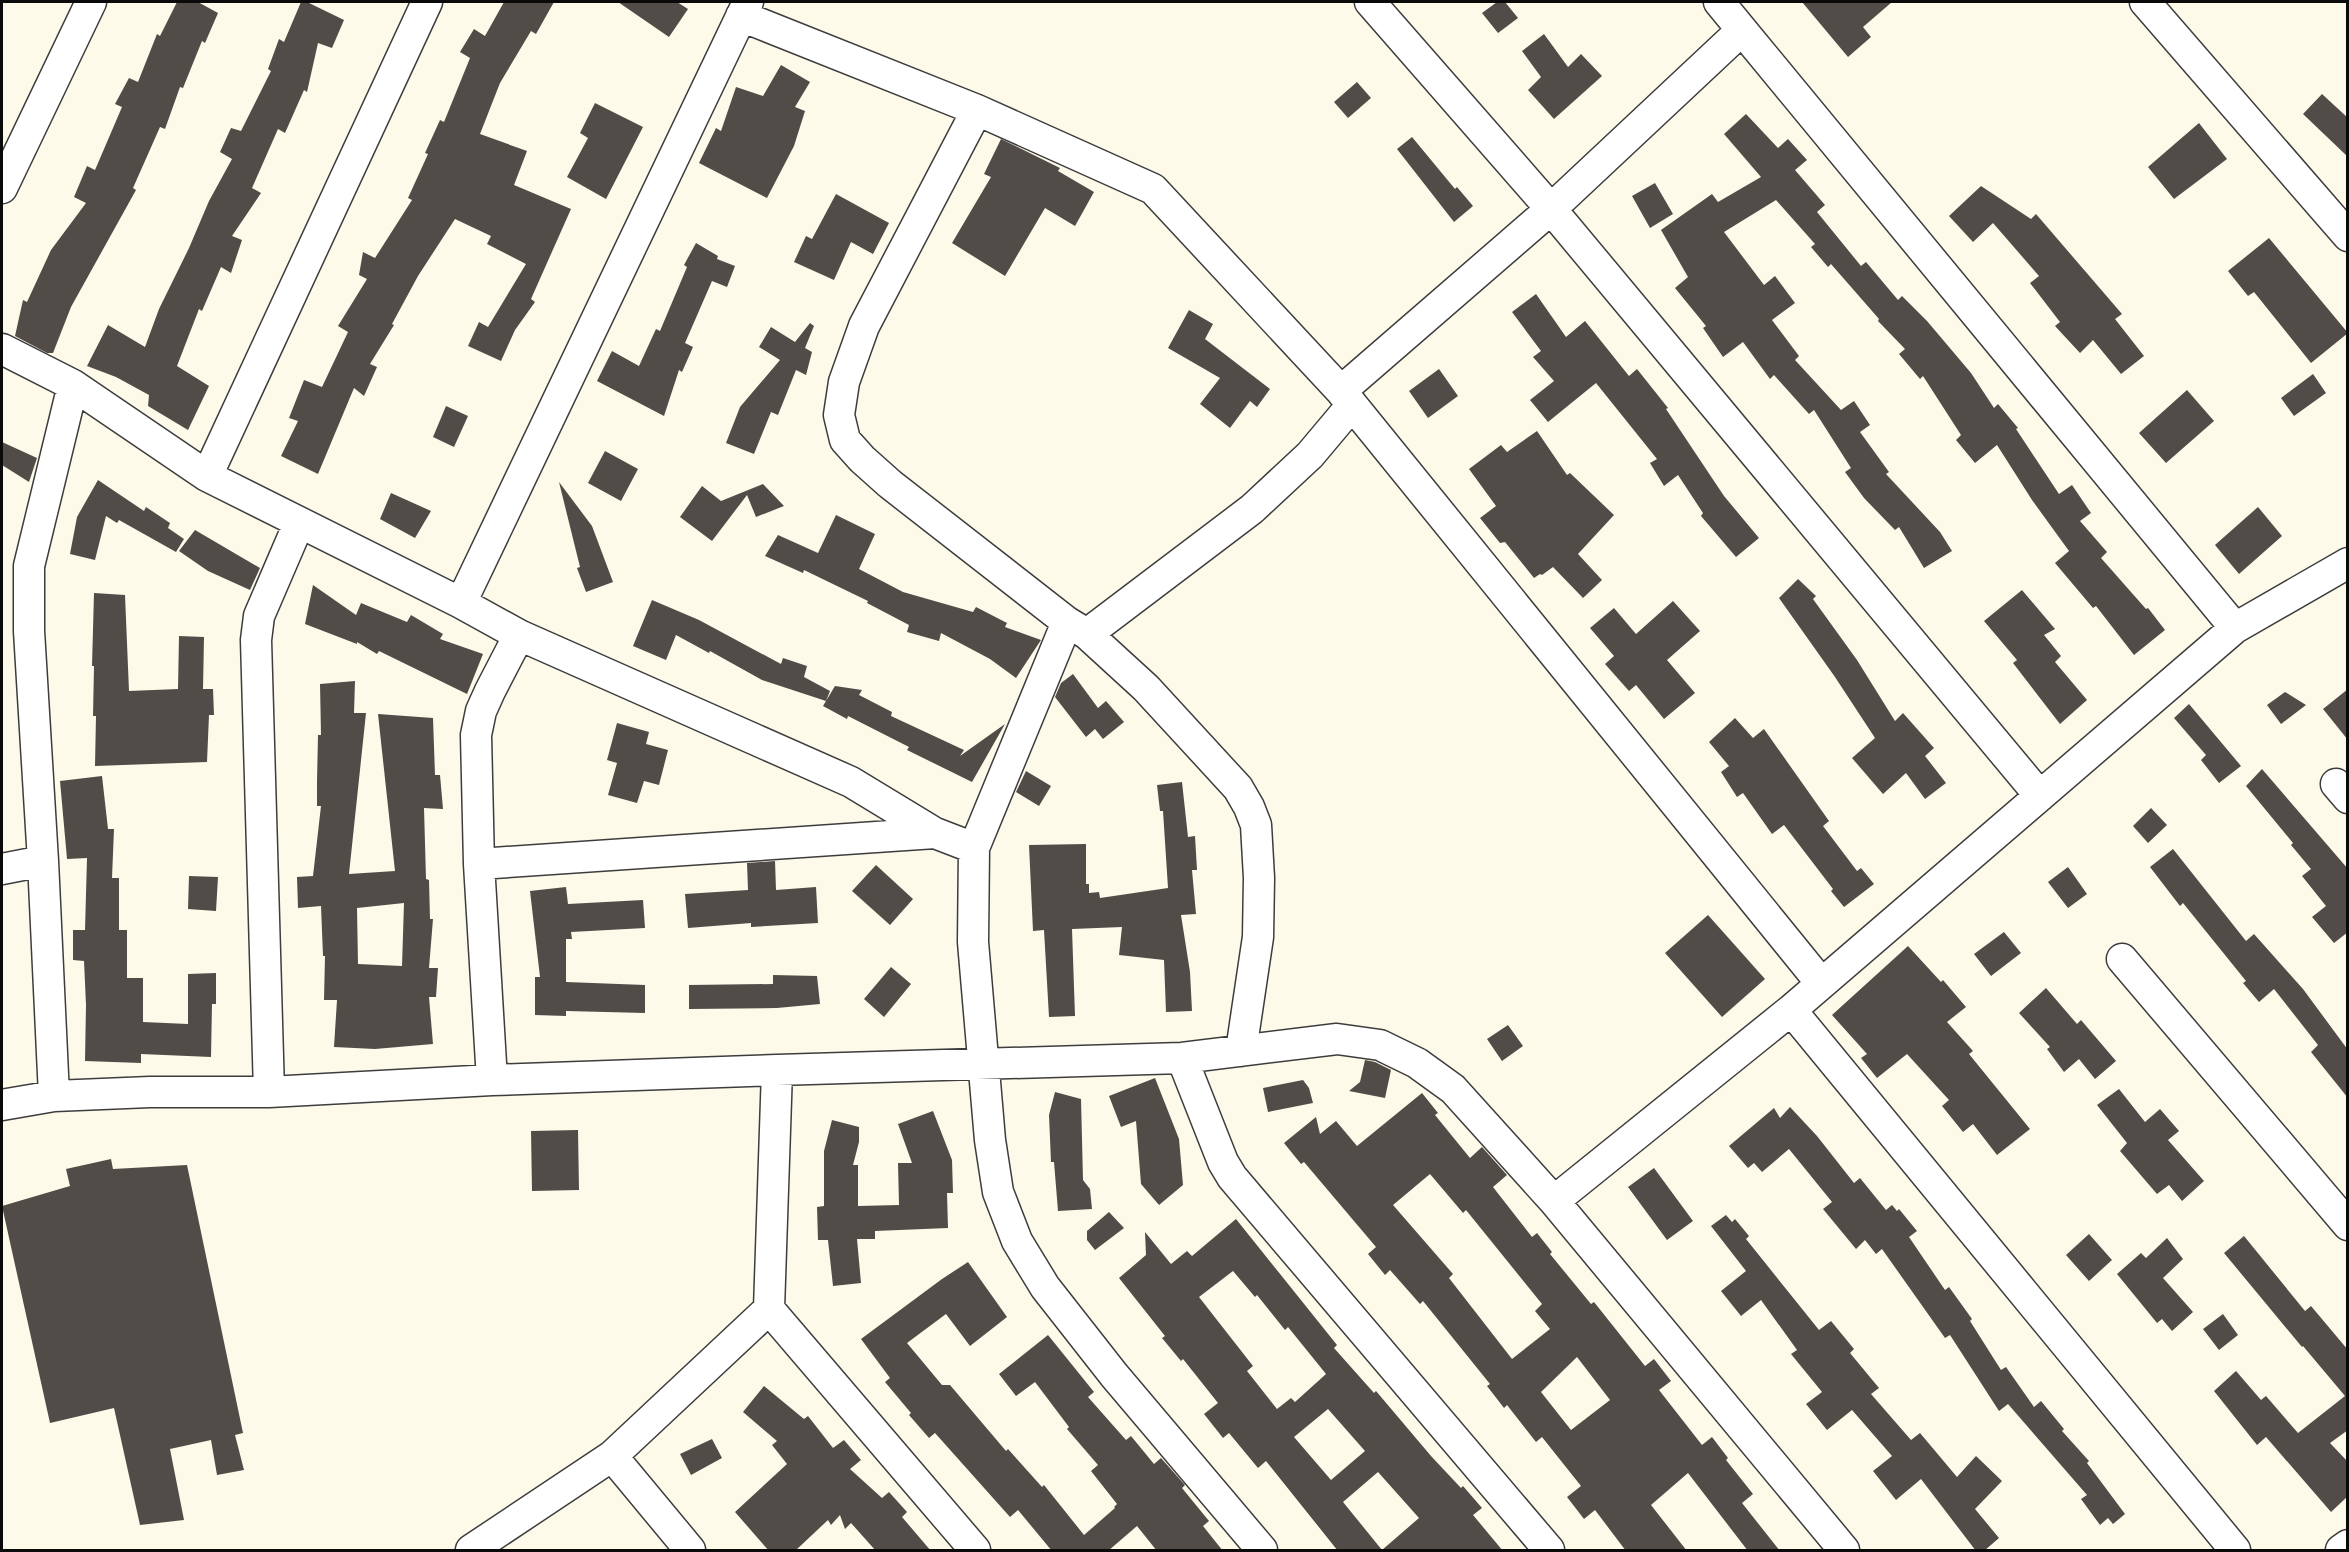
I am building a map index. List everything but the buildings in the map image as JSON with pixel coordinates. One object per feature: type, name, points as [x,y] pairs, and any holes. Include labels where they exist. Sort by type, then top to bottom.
[{"type":"street","points":[[2,188],[91,2]]},
{"type":"street","points":[[207,476],[427,2]]},
{"type":"street","points":[[1370,2],[1551,209],[2040,796]]},
{"type":"street","points":[[1719,2],[2235,628]]},
{"type":"street","points":[[2145,2],[2348,236]]},
{"type":"street","points":[[461,603],[745,9],[1153,189],[1347,398],[1821,983]]},
{"type":"street","points":[[1262,1551],[1113,1375],[1045,1287],[1017,1241],[998,1191],[990,1140],[973,942],[974,848],[1077,628],[1260,502],[1310,455],[1347,398],[1742,30]]},
{"type":"street","points":[[977,110],[864,326],[844,382],[839,415],[845,440],[890,484],[1077,628],[1184,727],[1232,780],[1249,807],[1256,825],[1258,848],[1258,937],[1241,1051]]},
{"type":"street","points":[[2,349],[73,385],[207,476],[298,523],[461,603],[519,635],[851,782],[935,833],[974,848]]},
{"type":"street","points":[[54,1096],[29,631],[29,566],[73,385]]},
{"type":"street","points":[[269,1092],[256,640],[259,616],[298,523]]},
{"type":"street","points":[[1554,1201],[1791,1010],[2235,628],[2348,563]]},
{"type":"street","points":[[492,1080],[478,864],[476,735],[481,711],[519,635]]},
{"type":"street","points":[[478,864],[935,833]]},
{"type":"street","points":[[2,869],[43,861]]},
{"type":"street","points":[[2122,959],[2348,1225]]},
{"type":"street","points":[[1791,1010],[2235,1551]]},
{"type":"street","points":[[2,1105],[54,1096],[150,1092],[269,1092],[492,1080],[1182,1058],[1337,1039],[1380,1045],[1417,1063],[1453,1089],[1554,1201],[1844,1551]]},
{"type":"street","points":[[1182,1058],[1223,1162],[1232,1177],[1549,1551]]},
{"type":"street","points":[[777,1070],[769,1310],[975,1551]]},
{"type":"street","points":[[471,1551],[612,1456],[769,1310]]},
{"type":"street","points":[[612,1456],[690,1551]]},
{"type":"street","points":[[2341,1551],[2348,1545]]}]
